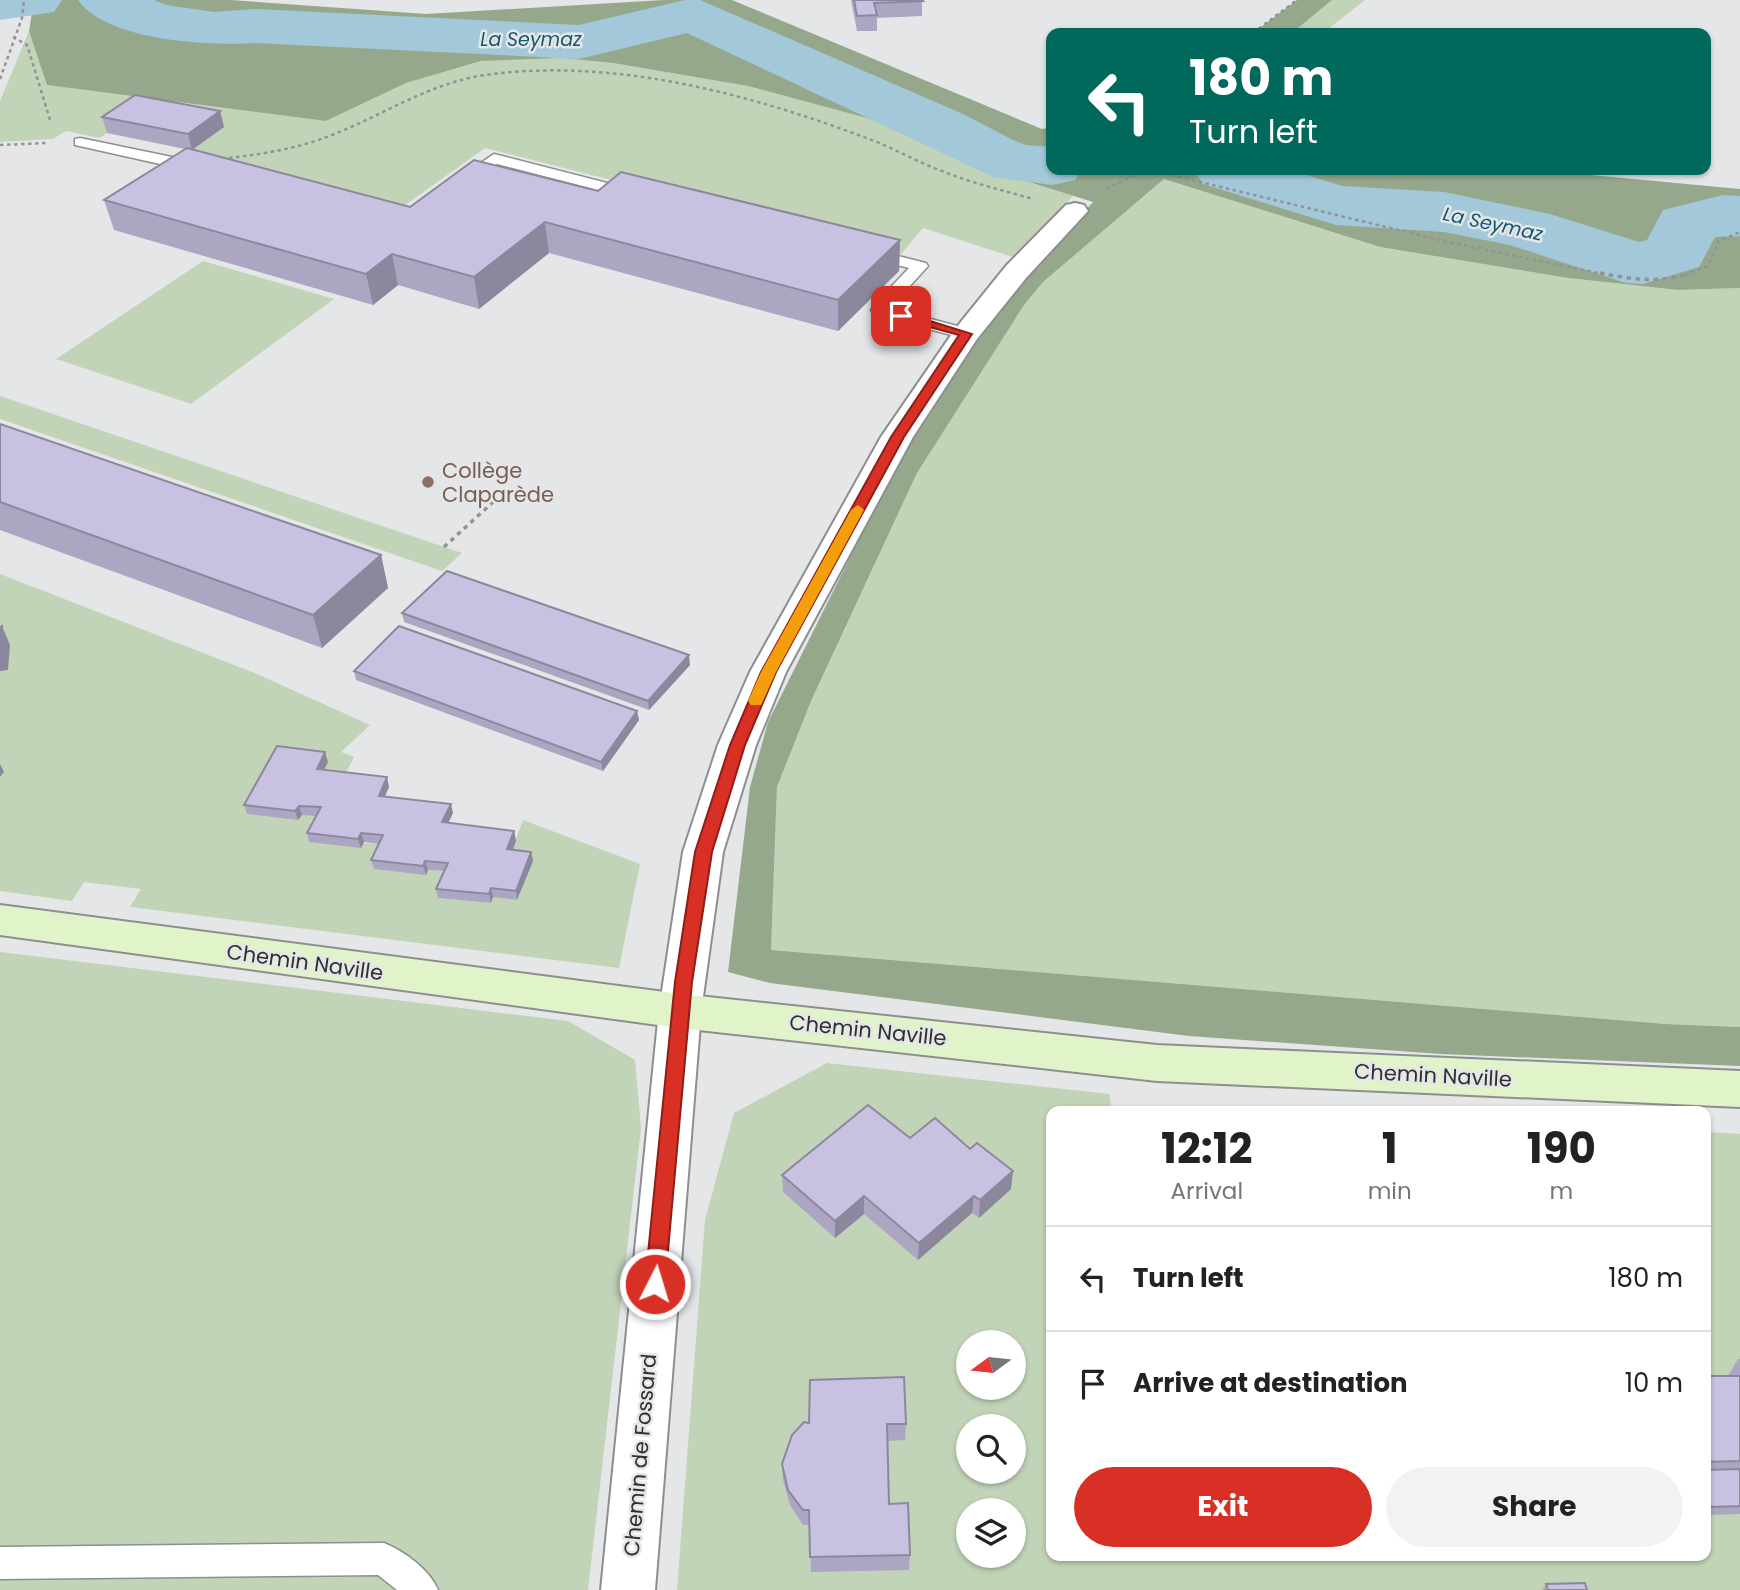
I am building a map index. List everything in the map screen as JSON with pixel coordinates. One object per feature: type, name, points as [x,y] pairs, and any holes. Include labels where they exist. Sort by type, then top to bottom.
[{"type":"street","name":"Chemin de Fossard","points":[[628,1590],[680,1011],[704,852],[737,745],[768,672],[897,437],[966,334],[1016,272],[1074,211]]},
{"type":"street","name":"Chemin Naville","points":[[0,920],[680,1011],[1157,1063],[1740,1089]]},
{"type":"lane","points":[[80,142],[212,171]]},
{"type":"lane","points":[[451,191],[494,159],[654,199]]},
{"type":"lane","points":[[853,249],[920,266],[879,310],[966,334]]},
{"type":"lane","points":[[4,1559],[384,1559],[422,1590]]},
{"type":"path","points":[[0,79],[22,18],[24,0]]},
{"type":"path","points":[[1260,28],[1297,0]]},
{"type":"path","points":[[13,37],[27,45],[52,127],[80,142]]},
{"type":"path","points":[[173,161],[241,157],[311,142],[350,127],[421,93],[466,79],[527,70],[570,69],[680,86],[804,117],[872,140],[955,175],[1074,211]]},
{"type":"path","points":[[0,145],[80,142]]},
{"type":"path","points":[[1172,175],[1448,242],[1629,279],[1676,278],[1695,272],[1708,266],[1719,241],[1740,232]]},
{"type":"path","points":[[444,547],[493,502]]},
{"type":"green space","points":[[34,0],[230,0],[426,14],[664,0],[732,0],[1042,129],[1046,128],[1046,175],[1591,175],[1740,189],[1740,288],[1678,290],[1568,278],[1380,247],[1164,179],[1043,282],[1024,305],[917,473],[811,701],[777,787],[771,950],[1666,1024],[1740,1027],[1740,1066],[1441,1054],[1189,1036],[770,983],[728,972],[750,787],[768,722],[896,465],[990,318],[1093,202],[978,166],[904,128],[748,86],[613,63],[561,58],[481,61],[406,83],[326,121],[47,85],[29,31]]},
{"type":"green space","points":[[1297,0],[1332,0],[1298,28],[1260,28]]},
{"type":"green space","points":[[1332,0],[1365,0],[1329,28],[1298,28]]},
{"type":"green space","points":[[29,31],[48,85],[326,121],[406,83],[481,61],[561,58],[613,63],[748,86],[905,128],[978,166],[1073,196],[1016,258],[923,228],[901,254],[485,148],[397,211],[184,156],[223,127],[107,133],[100,138],[66,131],[53,139],[0,142],[0,101]]},
{"type":"green space","points":[[1164,179],[1380,247],[1568,278],[1678,290],[1740,288],[1740,1027],[1666,1024],[771,950],[777,787],[811,701],[917,473],[1024,305],[1043,282]]},
{"type":"green space","points":[[203,261],[334,299],[191,404],[56,359]]},
{"type":"green space","points":[[0,396],[462,553],[442,571],[0,419]]},
{"type":"green space","points":[[0,574],[257,674],[370,725],[341,752],[354,757],[310,842],[385,844],[428,870],[450,872],[439,898],[491,903],[493,897],[517,900],[532,862],[509,858],[523,820],[640,864],[619,968],[130,907],[141,889],[84,882],[72,901],[0,891]]},
{"type":"green space","points":[[0,952],[568,1021],[635,1060],[641,1128],[588,1590],[0,1590]]},
{"type":"green space","points":[[827,1063],[1109,1094],[1111,1106],[1046,1106],[1046,1561],[1711,1561],[1711,1132],[1740,1134],[1740,1590],[677,1590],[705,1220],[734,1113]]},
{"type":"building","points":[[854,0],[923,1],[874,3],[877,15],[857,16]]},
{"type":"building","points":[[135,95],[220,111],[188,134],[102,117]]},
{"type":"building","points":[[187,148],[410,207],[474,160],[598,191],[621,172],[900,240],[838,300],[545,222],[474,277],[392,254],[366,274],[104,200]]},
{"type":"building","points":[[0,424],[381,555],[313,615],[0,502]]},
{"type":"building","points":[[447,571],[689,655],[648,701],[402,613]]},
{"type":"building","points":[[399,626],[637,711],[601,762],[354,671]]},
{"type":"building","points":[[277,746],[325,752],[317,769],[387,777],[379,796],[451,804],[442,822],[514,831],[507,849],[531,852],[516,891],[491,888],[489,894],[436,889],[448,863],[425,861],[423,866],[371,860],[383,835],[361,833],[358,839],[307,833],[321,807],[299,806],[295,811],[244,805]]},
{"type":"building","points":[[868,1105],[910,1138],[935,1118],[970,1149],[977,1143],[1013,1171],[980,1200],[974,1196],[919,1243],[864,1196],[835,1221],[782,1175]]},
{"type":"building","points":[[1711,1376],[1740,1376],[1740,1461],[1711,1462]]},
{"type":"building","points":[[904,1377],[906,1424],[887,1424],[889,1504],[908,1503],[910,1555],[810,1557],[809,1510],[803,1510],[788,1490],[782,1464],[792,1435],[804,1422],[809,1423],[810,1380]]},
{"type":"building","points":[[1740,1469],[1740,1506],[1711,1507],[1711,1470]]},
{"type":"building","points":[[1585,1583],[1587,1590],[1548,1590],[1546,1584]]},
{"type":"waterway","name":"La Seymaz","points":[[0,3],[34,0]]},
{"type":"waterway","name":"La Seymaz","points":[[106,0],[154,20],[214,29],[255,26],[498,40],[579,42],[693,15],[941,127],[991,153],[1016,163],[1046,166]]},
{"type":"waterway","name":"La Seymaz","points":[[1242,175],[1336,205],[1444,212],[1526,228],[1626,262],[1643,263],[1675,253],[1687,224],[1723,215],[1740,216]]},
{"type":"slow traffic","points":[[756,701],[768,672],[858,510]]},
{"type":"place","name":"Collège Claparède","points":[[428,482]]},
{"type":"route","points":[[655,1284],[684,982],[704,852],[737,745],[768,672],[897,437],[966,334],[901,316]]}]
